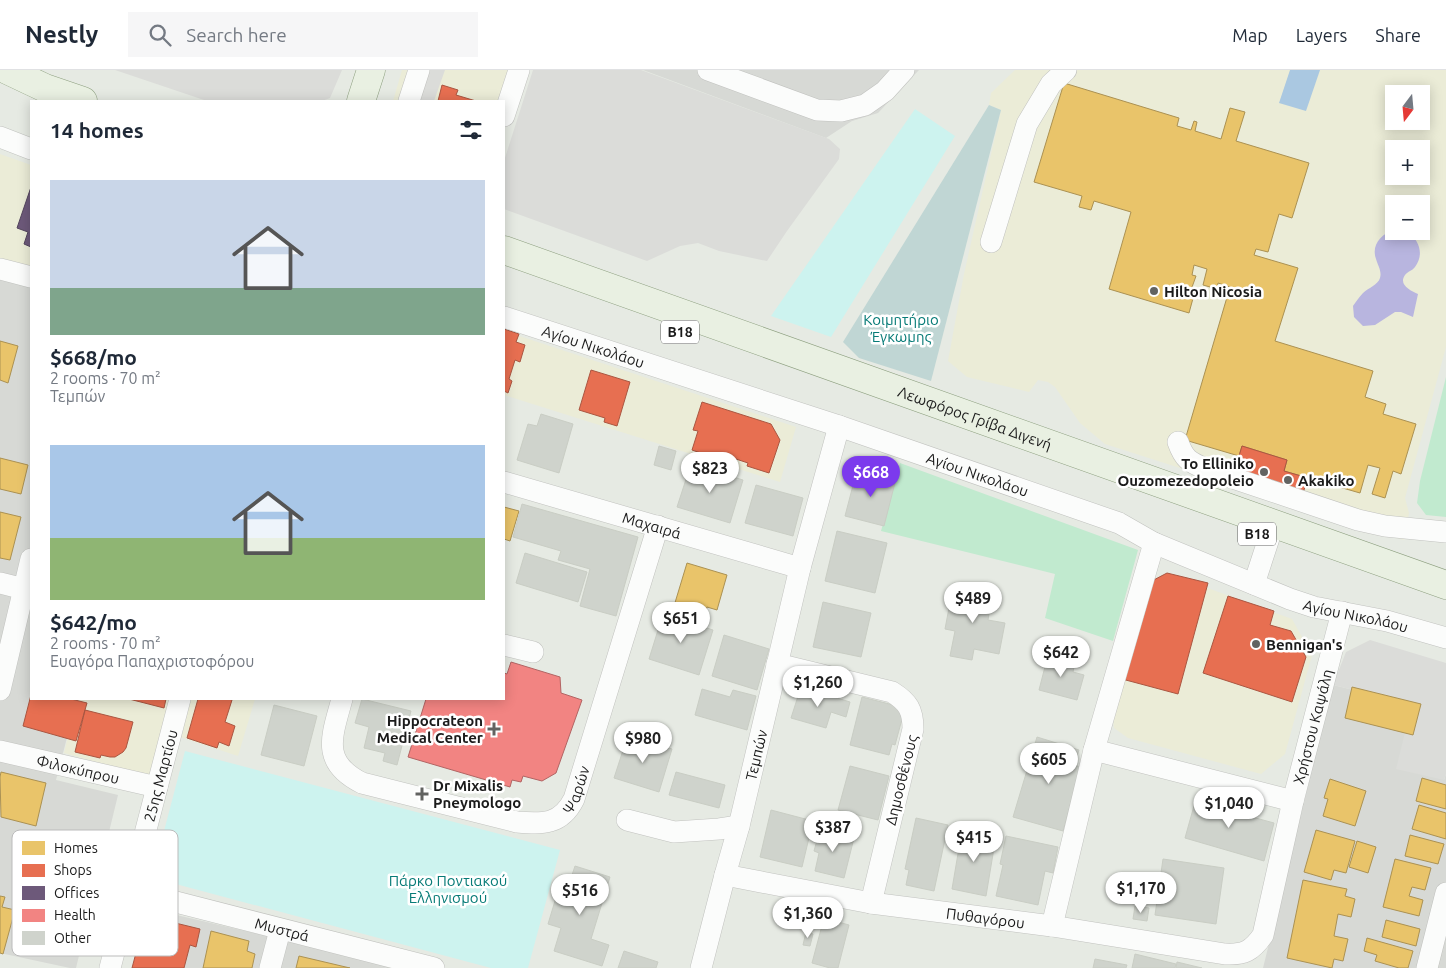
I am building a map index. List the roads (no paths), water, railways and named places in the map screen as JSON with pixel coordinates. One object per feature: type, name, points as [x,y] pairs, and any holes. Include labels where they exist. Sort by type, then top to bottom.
[{"type":"main road","points":[[7,70],[45,88],[80,100]]},
{"type":"main road","points":[[361,100],[371,70]]},
{"type":"main road","points":[[379,100],[389,70]]},
{"type":"main road","points":[[0,86],[34,100]]},
{"type":"main road","name":"Λεωφόρος Γρίβα Διγενή","points":[[505,250],[1446,585]]},
{"type":"main road","name":"Λεωφόρος Γρίβα Διγενή","points":[[505,270],[966,434],[1446,601]]},
{"type":"street","points":[[409,100],[419,70]]},
{"type":"street","points":[[505,113],[519,70]]},
{"type":"street","points":[[713,71],[817,110],[841,111],[865,105],[885,91],[904,70]]},
{"type":"street","points":[[991,242],[1027,124],[1051,84],[1066,70]]},
{"type":"street","points":[[0,137],[30,149]]},
{"type":"street","points":[[0,269],[30,278]]},
{"type":"street","name":"Αγίου Νικολάου","points":[[505,317],[839,426],[1119,523],[1154,543],[1290,599],[1314,607],[1387,621],[1446,638]]},
{"type":"street","name":"Τεμπών","points":[[701,968],[724,875],[739,826],[800,568],[839,426]]},
{"type":"street","points":[[1178,442],[1186,459],[1194,464],[1358,520],[1385,526],[1402,526],[1432,532],[1446,532]]},
{"type":"street","name":"Μαχαιρά","points":[[505,482],[800,568]]},
{"type":"street","name":"Ψαρών","points":[[342,700],[332,736],[333,755],[337,764],[352,778],[362,783],[517,822],[540,824],[552,822],[569,808],[574,799],[658,526]]},
{"type":"street","points":[[1254,584],[1269,538]]},
{"type":"street","points":[[1052,926],[1094,750],[1154,543]]},
{"type":"street","points":[[0,690],[30,563]]},
{"type":"street","points":[[0,583],[24,589]]},
{"type":"street","name":"Χρήστου Καψάλη","points":[[1247,952],[1263,935],[1292,801],[1342,612]]},
{"type":"street","points":[[505,645],[534,652]]},
{"type":"street","name":"Δημοσθένους","points":[[777,664],[892,692],[902,698],[909,707],[913,718],[913,729],[871,903]]},
{"type":"street","name":"25ης Μαρτίου","points":[[146,830],[180,700]]},
{"type":"street","points":[[1094,750],[1292,801]]},
{"type":"street","name":"Φιλοκύπρου","points":[[0,751],[157,787]]},
{"type":"street","points":[[627,820],[674,832],[719,830],[739,826]]},
{"type":"street","name":"Πυθαγόρου","points":[[724,875],[871,903],[1052,926],[1225,954],[1236,955],[1247,952]]},
{"type":"street","points":[[1427,968],[1446,893]]},
{"type":"street","name":"Μυστρά","points":[[178,903],[434,968]]},
{"type":"street","points":[[270,968],[280,930]]},
{"type":"place","name":"Hilton Nicosia","points":[[1154,291]]},
{"type":"place","name":"To Elliniko Ouzomezedopoleio","points":[[1264,472]]},
{"type":"place","name":"Akakiko","points":[[1288,480]]},
{"type":"place","name":"Bennigan's","points":[[1256,644]]},
{"type":"place","name":"Hippocrateon Medical Center","points":[[494,729]]},
{"type":"place","name":"Dr Mixalis Pneymologo","points":[[422,794]]},
{"type":"park label","name":"Κοιμητήριο Έγκωμης","points":[[901,328]]},
{"type":"park label","name":"Πάρκο Ποντιακού Ελληνισμού","points":[[448,888]]}]
